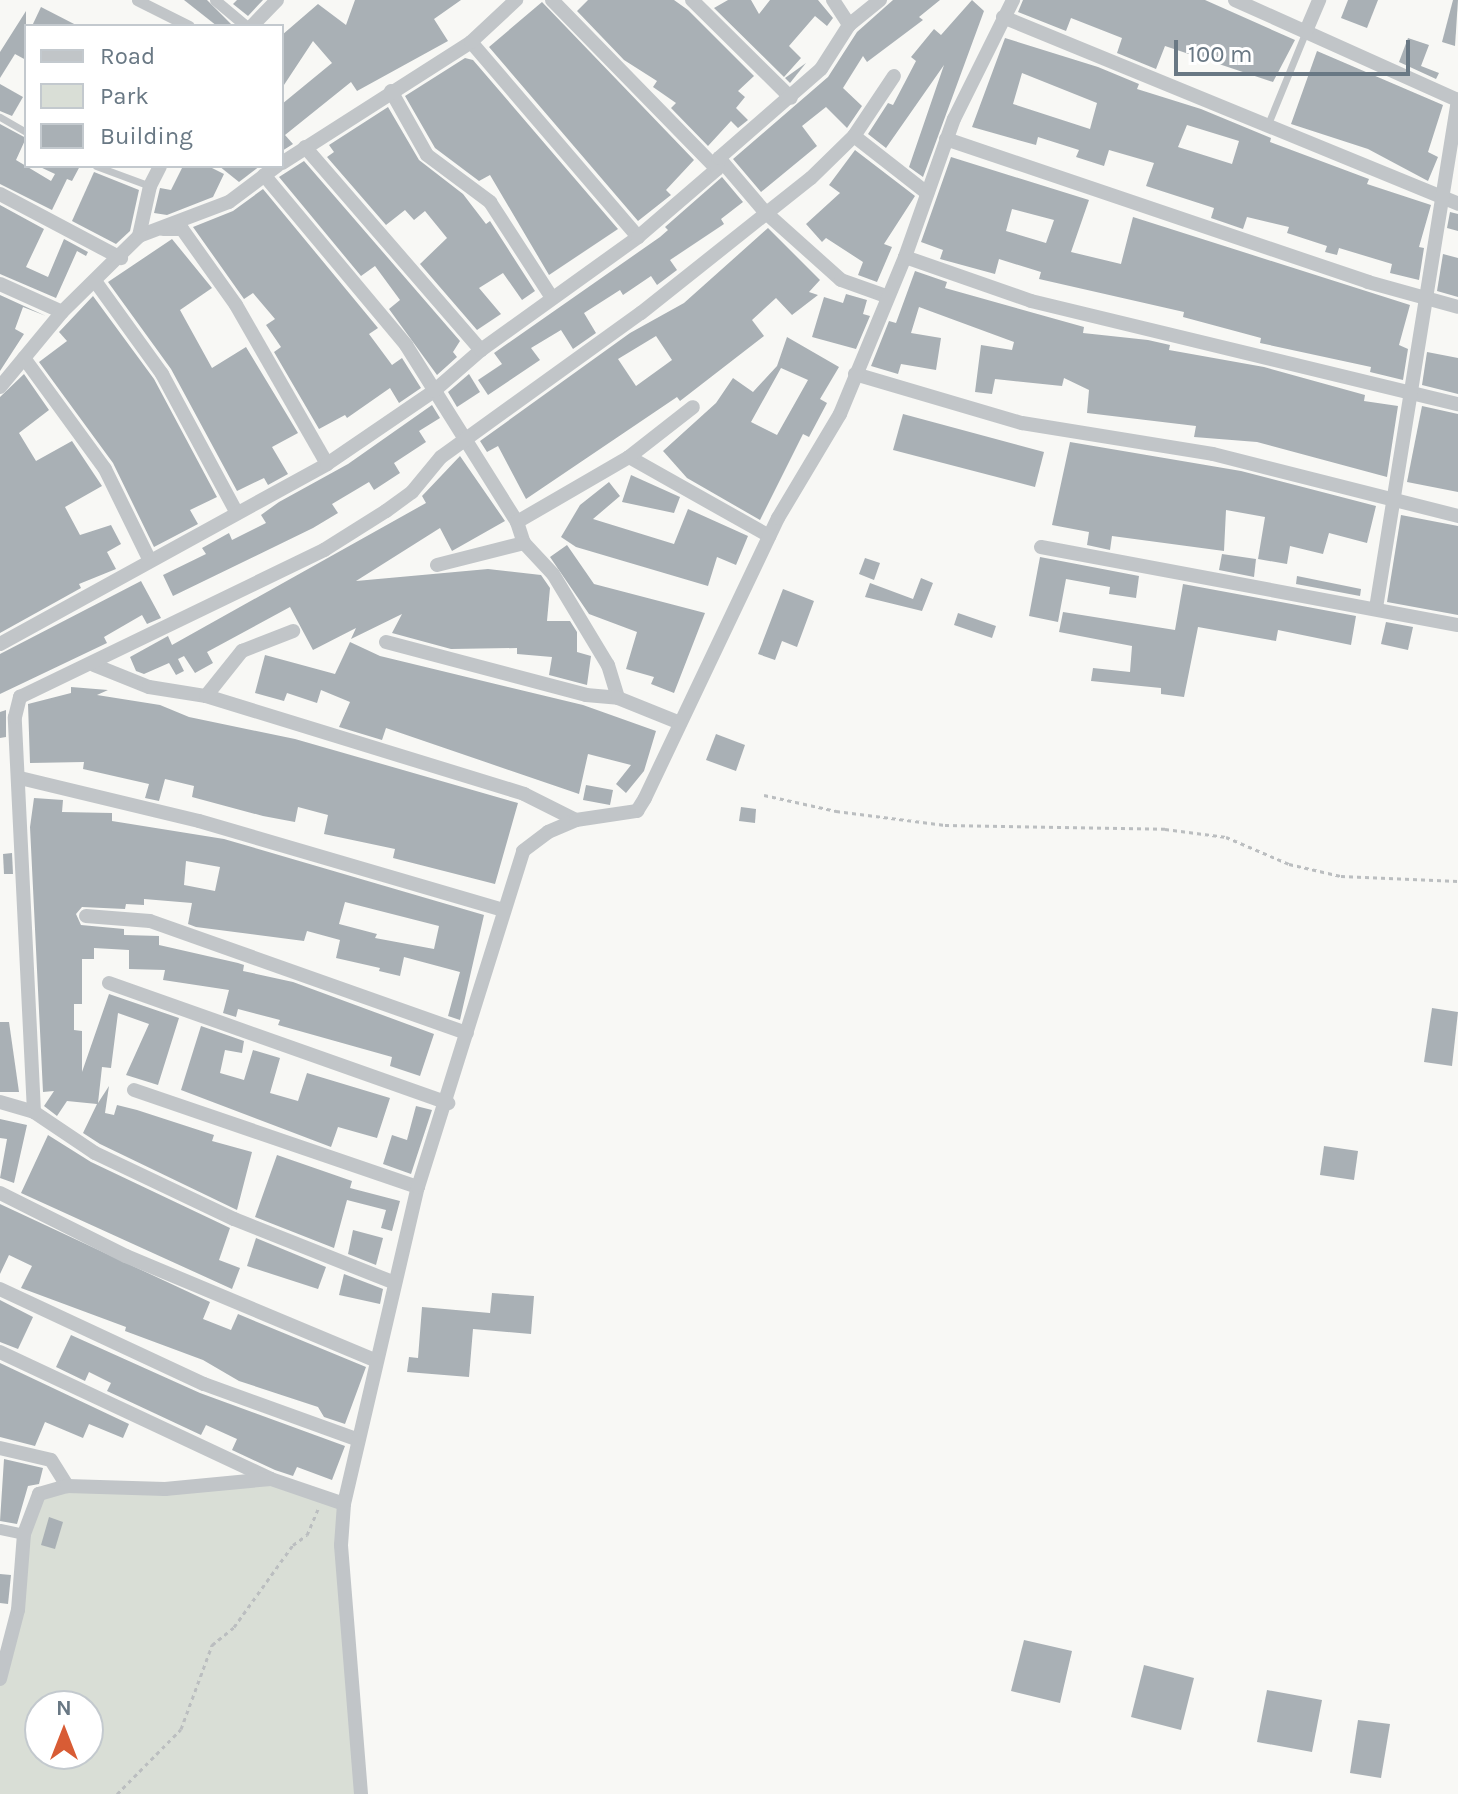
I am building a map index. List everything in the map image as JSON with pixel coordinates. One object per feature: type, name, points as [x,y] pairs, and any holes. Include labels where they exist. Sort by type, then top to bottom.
[{"type":"street","points":[[215,0],[246,24]]},
{"type":"street","points":[[251,24],[277,0]]},
{"type":"street","points":[[284,161],[471,42],[516,0]]},
{"type":"street","points":[[552,0],[765,212],[841,280],[886,296]]},
{"type":"street","points":[[692,0],[791,98]]},
{"type":"street","points":[[833,0],[849,25]]},
{"type":"street","points":[[4,641],[327,464],[434,391],[481,350],[638,237],[821,69],[849,25],[880,0]]},
{"type":"street","points":[[361,1794],[341,1545],[344,1504],[392,1282],[418,1187],[448,1103],[523,851],[548,832],[576,820],[637,811],[769,536],[840,414],[886,296],[905,257],[946,139],[1013,0]]},
{"type":"street","points":[[1235,0],[1458,100],[1429,299],[1407,393],[1396,503],[1376,608]]},
{"type":"street","points":[[1306,31],[1319,0]]},
{"type":"street","points":[[144,2],[185,24]]},
{"type":"street","points":[[1003,17],[1458,204]]},
{"type":"street","points":[[471,42],[638,237]]},
{"type":"street","points":[[34,1112],[15,717],[20,697],[94,665],[324,550],[412,492],[441,457],[641,313],[811,178],[854,136],[894,76]]},
{"type":"street","points":[[391,91],[427,155],[490,202],[552,298]]},
{"type":"street","points":[[854,136],[927,193]]},
{"type":"street","points":[[946,139],[1458,307]]},
{"type":"street","points":[[305,147],[481,350]]},
{"type":"street","points":[[0,387],[62,312],[121,258],[139,236],[150,186],[159,168]]},
{"type":"street","points":[[139,236],[229,202],[274,168]]},
{"type":"street","points":[[264,175],[406,345],[517,522],[524,543],[553,574],[608,665],[618,698]]},
{"type":"street","points":[[0,194],[121,258]]},
{"type":"street","points":[[163,229],[182,229],[236,305],[327,464]]},
{"type":"street","points":[[905,257],[1031,301],[1458,404]]},
{"type":"street","points":[[95,281],[162,374],[237,513]]},
{"type":"street","points":[[0,284],[62,312]]},
{"type":"street","points":[[24,358],[105,469],[150,561]]},
{"type":"street","points":[[855,374],[1022,423],[1213,454],[1396,503],[1458,516]]},
{"type":"street","points":[[517,522],[629,457],[693,407]]},
{"type":"street","points":[[629,457],[769,536]]},
{"type":"street","points":[[437,565],[524,543]]},
{"type":"street","points":[[1041,547],[1458,625]]},
{"type":"street","points":[[206,696],[242,651],[293,631]]},
{"type":"street","points":[[386,642],[586,695],[618,698],[680,723]]},
{"type":"street","points":[[94,665],[149,687],[206,696],[524,794],[576,820]]},
{"type":"street","points":[[20,778],[199,821],[503,910]]},
{"type":"street","points":[[86,916],[150,921],[467,1033]]},
{"type":"street","points":[[109,983],[448,1103]]},
{"type":"street","points":[[134,1090],[418,1187]]},
{"type":"street","points":[[0,1102],[34,1112],[95,1153],[234,1219],[392,1282]]},
{"type":"street","points":[[0,1193],[169,1275],[375,1360]]},
{"type":"street","points":[[0,1289],[204,1384],[356,1439]]},
{"type":"street","points":[[0,1352],[271,1479],[344,1504]]},
{"type":"street","points":[[0,1448],[51,1460],[67,1486]]},
{"type":"street","points":[[0,1679],[18,1610],[24,1534],[39,1494],[67,1486],[165,1489],[271,1479]]},
{"type":"street","points":[[0,1529],[24,1534]]},
{"type":"lane","points":[[1268,124],[1306,31]]},
{"type":"lane","points":[[0,117],[24,131]]},
{"type":"lane","points":[[101,168],[150,186]]},
{"type":"path","points":[[764,795],[836,811],[945,825],[1165,829],[1226,837],[1289,864],[1341,876],[1458,881]]},
{"type":"path","points":[[117,1794],[181,1729],[212,1645],[234,1627],[293,1545],[307,1535],[323,1498]]},
{"type":"green space","points":[[271,1479],[344,1504],[361,1794],[0,1794],[0,1679],[24,1534],[39,1494]]},
{"type":"building","points":[[184,0],[207,0],[231,24],[214,24]]},
{"type":"building","points":[[237,0],[263,0],[248,16],[233,4]]},
{"type":"building","points":[[355,0],[461,0],[434,19],[448,41],[357,91],[351,82],[285,135],[293,144],[284,150],[284,102],[332,63],[313,41],[284,85],[284,33],[318,4],[346,25]]},
{"type":"building","points":[[588,0],[674,0],[688,10],[754,76],[738,91],[745,97],[736,108],[748,120],[738,128],[731,121],[708,146],[671,108],[676,103],[653,87],[657,81],[624,60],[577,11]]},
{"type":"building","points":[[728,0],[751,0],[759,14],[770,0],[818,0],[833,18],[827,26],[815,16],[789,46],[801,58],[784,77],[714,8]]},
{"type":"building","points":[[893,0],[940,0],[919,17],[923,20],[867,62],[863,56],[843,88],[862,106],[847,128],[826,107],[802,126],[817,146],[761,192],[733,159],[828,77],[857,32]]},
{"type":"building","points":[[972,0],[984,11],[923,177],[909,167],[944,65],[886,148],[868,134],[888,103],[893,105],[916,61],[911,57],[934,29],[941,35]]},
{"type":"building","points":[[1023,0],[1205,0],[1295,40],[1273,82],[1165,46],[1156,69],[1117,53],[1122,38],[1071,18],[1066,31],[1018,12]]},
{"type":"building","points":[[1348,0],[1378,0],[1367,28],[1341,18]]},
{"type":"building","points":[[1453,0],[1458,0],[1455,46],[1442,42]]},
{"type":"building","points":[[542,2],[694,160],[666,190],[671,195],[638,221],[489,47]]},
{"type":"building","points":[[41,7],[74,24],[33,24]]},
{"type":"building","points":[[26,11],[24,59],[15,54],[0,78],[0,52]]},
{"type":"building","points":[[1005,38],[1098,67],[1139,84],[1137,89],[1201,109],[1271,138],[1270,142],[1369,179],[1367,184],[1431,205],[1419,247],[1424,248],[1419,280],[1390,273],[1392,264],[1339,248],[1337,255],[1325,252],[1327,246],[1287,233],[1289,227],[1247,217],[1243,229],[1211,218],[1214,208],[1146,186],[1154,163],[1109,150],[1104,166],[1076,157],[1079,150],[1038,137],[1036,145],[972,127]],"holes":[[[1022,73],[1097,103],[1090,129],[1013,104]],[[1187,125],[1239,141],[1232,164],[1178,147]]]},
{"type":"building","points":[[1408,38],[1429,45],[1421,66],[1439,73],[1436,79],[1399,62]]},
{"type":"building","points":[[1317,51],[1443,105],[1428,152],[1438,157],[1428,181],[1368,149],[1291,124]]},
{"type":"building","points":[[465,58],[473,60],[618,229],[549,275],[490,175],[479,181],[435,148],[405,96]]},
{"type":"building","points":[[806,63],[790,83],[785,78]]},
{"type":"building","points":[[0,84],[23,97],[12,116],[0,111]]},
{"type":"building","points":[[388,107],[419,160],[463,194],[486,224],[490,221],[535,291],[522,300],[503,273],[479,288],[501,314],[477,330],[420,264],[447,238],[425,211],[414,220],[405,210],[386,225],[327,157],[334,152],[329,145]]},
{"type":"building","points":[[0,124],[24,137],[16,160],[24,168],[51,181],[55,174],[42,168],[79,168],[72,181],[67,179],[52,210],[0,184]]},
{"type":"building","points":[[855,150],[915,196],[884,244],[892,247],[877,282],[858,275],[863,262],[826,238],[822,242],[806,224],[840,193],[829,185]]},
{"type":"building","points":[[951,157],[1089,200],[1071,252],[1121,264],[1133,217],[1410,305],[1399,345],[1408,349],[1403,380],[1370,372],[1371,367],[1260,343],[1261,338],[1183,317],[1184,312],[1039,279],[1041,272],[999,259],[995,274],[940,259],[943,250],[921,242]],"holes":[[[1012,209],[1054,220],[1046,243],[1006,231]]]},
{"type":"building","points":[[304,161],[460,341],[453,352],[457,357],[437,375],[389,309],[400,300],[375,266],[361,276],[279,177]]},
{"type":"building","points":[[182,168],[212,168],[224,174],[213,197],[167,215],[154,213],[160,188],[171,190]]},
{"type":"building","points":[[222,168],[257,168],[239,182]]},
{"type":"building","points":[[94,172],[139,190],[130,231],[116,244],[72,221]]},
{"type":"building","points":[[722,177],[743,202],[721,219],[724,224],[670,260],[677,270],[657,285],[651,276],[623,295],[620,290],[584,313],[596,333],[573,349],[561,330],[531,348],[540,360],[488,395],[478,380],[502,364],[494,353],[660,237],[668,230],[665,227]]},
{"type":"building","points":[[263,189],[378,328],[369,334],[392,365],[402,358],[421,388],[399,403],[390,388],[347,418],[345,415],[319,429],[274,352],[281,347],[266,325],[275,319],[253,293],[244,299],[193,227],[233,211]]},
{"type":"building","points":[[0,205],[44,229],[26,267],[48,277],[64,239],[88,252],[86,256],[77,251],[56,298],[0,274]]},
{"type":"building","points":[[1450,212],[1458,214],[1458,231],[1447,228]]},
{"type":"building","points":[[768,228],[820,280],[809,292],[818,295],[792,315],[776,298],[752,320],[764,336],[680,401],[677,397],[526,499],[498,446],[487,452],[480,441],[630,333],[684,303]],"holes":[[[656,336],[672,360],[636,386],[618,359]]]},
{"type":"building","points":[[172,239],[212,288],[180,310],[212,368],[246,347],[298,433],[272,447],[288,474],[268,485],[264,478],[237,491],[171,369],[108,282]]},
{"type":"building","points":[[1443,254],[1458,258],[1458,297],[1437,291]]},
{"type":"building","points":[[915,271],[947,282],[945,288],[1084,327],[1083,333],[1170,345],[1169,350],[1264,367],[1365,395],[1364,401],[1398,406],[1387,477],[1257,442],[1194,437],[1196,426],[1087,413],[1089,390],[1064,378],[1062,386],[995,379],[992,394],[975,392],[981,345],[1012,350],[1014,342],[919,307],[911,333],[941,338],[936,370],[901,364],[898,374],[871,366],[889,321],[896,323]]},
{"type":"building","points":[[846,294],[867,300],[863,314],[870,316],[856,349],[812,337],[824,297],[843,303]]},
{"type":"building","points":[[0,295],[46,316],[23,307],[15,329],[24,334],[0,371]]},
{"type":"building","points":[[93,296],[154,379],[217,497],[190,510],[198,524],[154,547],[113,463],[39,362],[67,341],[59,332]]},
{"type":"building","points":[[787,337],[839,367],[820,399],[827,403],[809,437],[803,434],[760,520],[687,478],[663,451],[716,403],[733,378],[753,392],[777,366]],"holes":[[[781,368],[808,380],[777,435],[751,422]]]},
{"type":"building","points":[[1427,352],[1458,358],[1458,394],[1422,385]]},
{"type":"building","points":[[24,374],[49,410],[19,433],[36,461],[72,441],[102,486],[65,507],[80,535],[111,525],[121,544],[107,552],[116,569],[79,584],[81,588],[0,633],[0,397]]},
{"type":"building","points":[[469,374],[480,392],[457,407],[448,392]]},
{"type":"building","points":[[432,405],[440,418],[419,431],[426,442],[394,463],[400,473],[374,490],[369,482],[332,504],[338,513],[313,528],[173,596],[163,575],[206,554],[202,548],[229,533],[232,540],[266,523],[261,515],[279,502],[348,464]]},
{"type":"building","points":[[1422,406],[1458,414],[1458,492],[1407,482]]},
{"type":"building","points":[[903,414],[1044,452],[1035,487],[893,450]]},
{"type":"building","points":[[1070,442],[1241,471],[1376,506],[1367,543],[1329,533],[1323,554],[1290,546],[1287,564],[1258,559],[1265,517],[1226,510],[1224,551],[1112,536],[1110,550],[1087,545],[1089,532],[1052,525]]},
{"type":"building","points":[[460,456],[505,521],[452,551],[440,528],[356,581],[488,569],[541,575],[550,588],[547,621],[570,621],[577,632],[577,652],[591,656],[587,685],[549,675],[552,657],[517,654],[517,648],[451,649],[392,633],[402,614],[351,639],[356,628],[313,650],[290,607],[207,652],[213,663],[195,673],[184,656],[178,659],[184,671],[176,675],[169,663],[144,674],[136,671],[130,657],[168,636],[172,645],[426,503],[422,496]]},
{"type":"building","points":[[631,475],[680,497],[674,513],[622,502]]},
{"type":"building","points":[[609,482],[620,496],[593,519],[674,544],[688,509],[748,536],[736,565],[717,557],[708,586],[576,547],[561,537],[580,505]]},
{"type":"building","points":[[1401,515],[1458,526],[1458,615],[1387,602]]},
{"type":"building","points":[[567,545],[594,584],[705,613],[674,693],[651,684],[654,677],[626,669],[637,632],[589,614],[550,557]]},
{"type":"building","points":[[1222,554],[1256,559],[1254,577],[1219,570]]},
{"type":"building","points":[[1040,557],[1139,576],[1136,598],[1109,594],[1110,587],[1066,579],[1058,622],[1029,616]]},
{"type":"building","points":[[865,558],[880,563],[874,580],[859,574]]},
{"type":"building","points":[[1297,576],[1361,589],[1360,596],[1296,584]]},
{"type":"building","points":[[921,578],[933,583],[922,611],[865,597],[870,583],[913,599]]},
{"type":"building","points":[[141,581],[161,618],[147,624],[142,615],[104,637],[107,643],[0,694],[0,654]]},
{"type":"building","points":[[1183,584],[1356,616],[1351,645],[1278,630],[1276,641],[1198,627],[1184,697],[1161,694],[1161,688],[1091,681],[1093,668],[1130,672],[1132,646],[1059,632],[1063,612],[1175,630]]},
{"type":"building","points":[[783,589],[814,601],[797,647],[782,641],[775,660],[758,654]]},
{"type":"building","points":[[958,613],[996,626],[992,638],[954,625]]},
{"type":"building","points":[[1386,622],[1413,627],[1408,650],[1381,644]]},
{"type":"building","points":[[350,642],[380,656],[583,705],[656,731],[644,771],[626,793],[616,784],[631,765],[588,754],[579,794],[386,728],[382,740],[339,727],[350,702],[321,690],[317,703],[287,693],[284,701],[255,693],[265,655],[335,674]]},
{"type":"building","points":[[71,687],[108,690],[97,695],[160,705],[189,717],[295,739],[518,803],[495,884],[393,858],[395,849],[324,834],[328,815],[298,807],[295,822],[263,816],[192,797],[194,786],[165,779],[159,801],[145,798],[149,784],[83,769],[84,762],[30,763],[28,704],[71,693]]},
{"type":"building","points":[[6,710],[6,737],[0,738],[0,712]]},
{"type":"building","points":[[716,734],[745,745],[736,771],[706,760]]},
{"type":"building","points":[[586,785],[613,790],[610,805],[583,800]]},
{"type":"building","points":[[34,798],[63,800],[62,812],[112,813],[112,821],[224,839],[484,915],[460,1020],[448,1016],[460,972],[404,957],[400,976],[379,971],[380,968],[336,958],[340,940],[307,931],[304,941],[196,927],[188,924],[192,903],[144,899],[144,905],[126,904],[125,909],[82,907],[76,914],[81,925],[124,929],[124,935],[159,936],[159,945],[238,963],[244,965],[243,971],[293,982],[434,1034],[420,1076],[390,1066],[392,1057],[278,1025],[280,1020],[238,1009],[236,1017],[223,1013],[229,990],[163,980],[165,970],[129,969],[129,950],[94,948],[94,959],[82,959],[82,1004],[74,1004],[74,1030],[82,1031],[82,1072],[109,994],[179,1018],[158,1085],[126,1075],[149,1024],[118,1013],[111,1068],[102,1067],[98,1103],[109,1086],[105,1113],[114,1115],[117,1105],[137,1110],[214,1135],[212,1141],[252,1152],[237,1210],[83,1133],[97,1104],[67,1101],[57,1116],[44,1106],[54,1091],[43,1092],[30,827]],"holes":[[[186,861],[220,867],[215,891],[184,885]],[[345,902],[439,926],[434,949],[375,938],[377,934],[339,924]]]},
{"type":"building","points":[[741,807],[756,809],[755,823],[739,821]]},
{"type":"building","points":[[12,853],[13,874],[4,874],[3,854]]},
{"type":"building","points":[[1432,1008],[1458,1012],[1452,1066],[1424,1062]]},
{"type":"building","points":[[0,1022],[9,1022],[19,1092],[0,1092]]},
{"type":"building","points":[[201,1026],[244,1041],[242,1053],[225,1050],[220,1073],[244,1080],[253,1050],[280,1058],[270,1093],[298,1101],[307,1073],[390,1098],[377,1138],[338,1127],[331,1147],[181,1090]]},
{"type":"building","points":[[416,1106],[432,1110],[411,1174],[383,1164],[392,1135],[407,1140]]},
{"type":"building","points":[[0,1119],[27,1125],[14,1183],[0,1178],[7,1139],[0,1138]]},
{"type":"building","points":[[48,1135],[91,1162],[230,1228],[219,1260],[240,1268],[232,1289],[21,1193]]},
{"type":"building","points":[[1324,1146],[1358,1151],[1354,1180],[1320,1175]]},
{"type":"building","points":[[277,1155],[352,1181],[350,1188],[400,1201],[392,1231],[381,1228],[386,1210],[347,1200],[334,1248],[255,1217]]},
{"type":"building","points":[[0,1204],[210,1302],[203,1319],[231,1330],[238,1314],[366,1367],[345,1424],[324,1417],[318,1407],[239,1381],[203,1360],[125,1331],[126,1327],[21,1288],[32,1266],[9,1255],[0,1274]]},
{"type":"building","points":[[353,1230],[383,1238],[376,1265],[348,1254]]},
{"type":"building","points":[[256,1238],[326,1267],[318,1289],[247,1266]]},
{"type":"building","points":[[344,1274],[383,1289],[380,1304],[339,1295]]},
{"type":"building","points":[[492,1293],[534,1296],[531,1334],[473,1329],[469,1377],[407,1372],[409,1357],[418,1358],[422,1307],[490,1313]]},
{"type":"building","points":[[0,1300],[33,1317],[18,1349],[0,1342]]},
{"type":"building","points":[[71,1335],[200,1393],[345,1446],[332,1480],[297,1467],[293,1476],[275,1470],[232,1450],[237,1439],[206,1425],[201,1435],[107,1391],[111,1383],[89,1372],[85,1381],[56,1367]]},
{"type":"building","points":[[0,1363],[129,1424],[123,1438],[89,1424],[83,1438],[45,1422],[35,1446],[0,1437]]},
{"type":"building","points":[[4,1459],[43,1468],[39,1484],[28,1486],[17,1524],[0,1521]]},
{"type":"building","points":[[49,1517],[63,1522],[55,1549],[41,1545]]},
{"type":"building","points":[[0,1574],[11,1575],[8,1604],[0,1603]]},
{"type":"building","points":[[1024,1640],[1072,1651],[1060,1703],[1011,1691]]},
{"type":"building","points":[[1144,1665],[1194,1678],[1181,1730],[1131,1717]]},
{"type":"building","points":[[1267,1690],[1322,1700],[1312,1752],[1257,1742]]},
{"type":"building","points":[[1358,1720],[1390,1724],[1381,1778],[1350,1773]]}]
